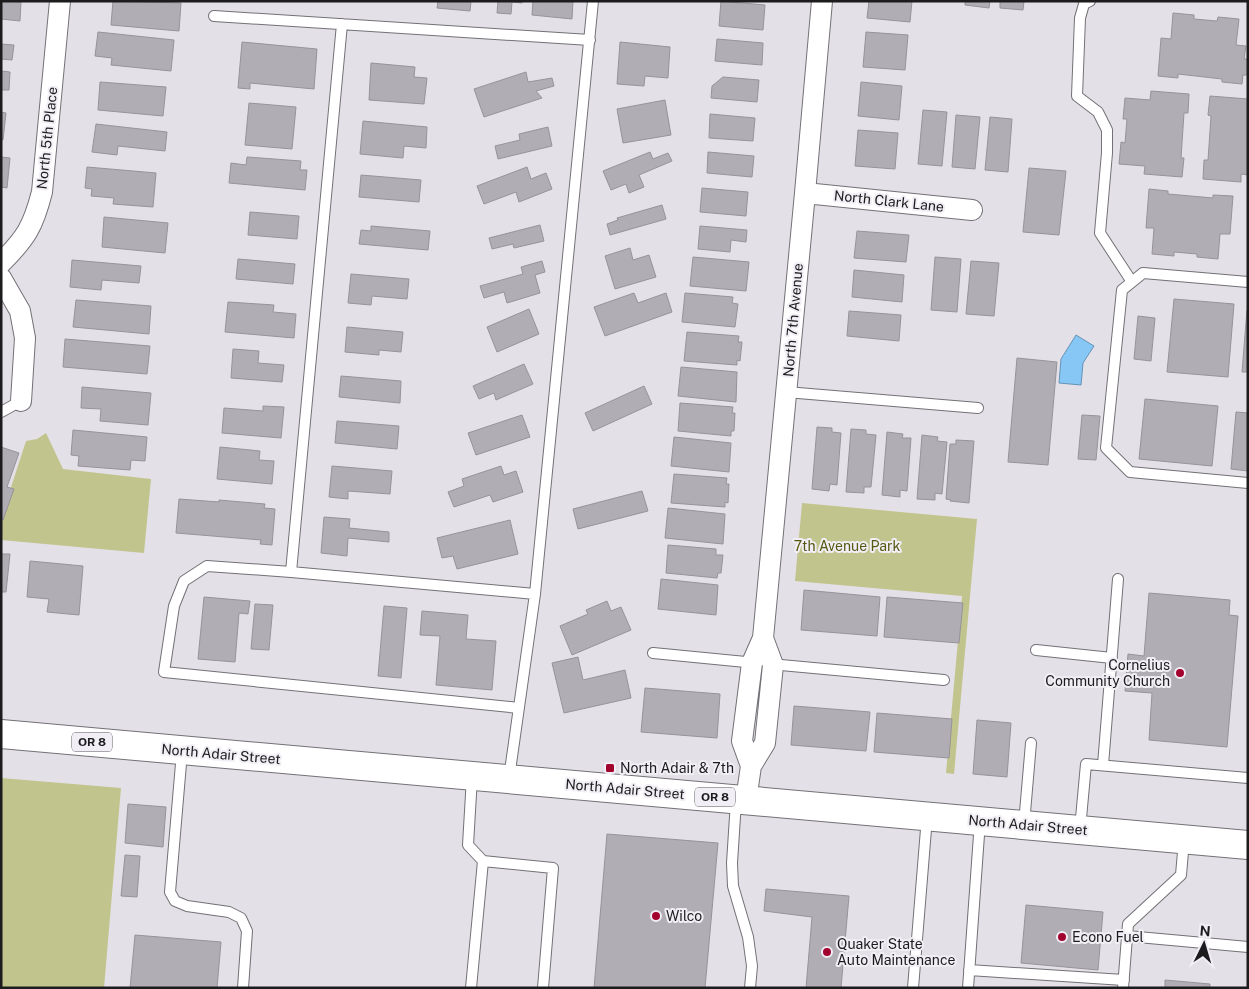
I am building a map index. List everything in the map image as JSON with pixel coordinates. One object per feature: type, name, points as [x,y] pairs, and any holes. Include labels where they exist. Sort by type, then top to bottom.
[{"type":"highway","name":"North Adair Street","points":[[1,734],[1248,845]]},
{"type":"street","name":"North 5th Place","points":[[1,263],[22,242],[36,217],[42,192],[60,1]]},
{"type":"street","name":"North 7th Avenue","points":[[751,766],[742,741],[752,663],[763,638],[822,1]]},
{"type":"street","name":"North Clark Lane","points":[[805,193],[972,210]]},
{"type":"street","points":[[1,278],[20,311],[25,338],[21,401]]},
{"type":"street","name":"North 7th Avenue","points":[[741,799],[751,766],[765,743],[773,665],[763,638]]},
{"type":"lane","points":[[509,779],[535,594],[593,1]]},
{"type":"lane","points":[[1090,1],[1084,4],[1080,18],[1077,96],[1098,112],[1107,130],[1107,153],[1100,232],[1132,282]]},
{"type":"lane","points":[[214,16],[590,40]]},
{"type":"lane","points":[[291,572],[342,24]]},
{"type":"lane","points":[[1248,282],[1143,273],[1122,290],[1106,448],[1130,472],[1248,483]]},
{"type":"lane","points":[[786,392],[978,408]]},
{"type":"lane","points":[[1,412],[21,401]]},
{"type":"lane","points":[[519,708],[164,672],[174,606],[184,581],[207,566],[535,594]]},
{"type":"lane","points":[[1103,765],[1118,579]]},
{"type":"lane","points":[[1036,650],[1112,658]]},
{"type":"lane","points":[[653,652],[944,680]]},
{"type":"lane","points":[[1024,825],[1031,743]]},
{"type":"lane","points":[[182,751],[170,892],[175,901],[187,906],[229,912],[240,918],[247,931],[243,988]]},
{"type":"lane","points":[[1080,830],[1086,764],[1248,778]]},
{"type":"lane","points":[[472,776],[468,845],[483,861],[553,868],[543,988]]},
{"type":"lane","points":[[741,799],[732,863],[733,886],[748,937],[752,966],[750,988]]},
{"type":"lane","points":[[913,988],[927,816]]},
{"type":"lane","points":[[968,988],[980,820]]},
{"type":"lane","points":[[969,970],[1123,984],[1128,924],[1181,875],[1184,839]]},
{"type":"lane","points":[[471,988],[483,861]]},
{"type":"lane","points":[[1127,936],[1248,947]]},
{"type":"green space","points":[[46,433],[63,469],[151,479],[144,553],[1,540],[1,518],[26,441],[37,439]]},
{"type":"green space","name":"7th Avenue Park","points":[[802,503],[977,519],[954,774],[946,773],[962,596],[795,581]]},
{"type":"green space","points":[[1,778],[121,788],[104,988],[1,988]]},
{"type":"water","points":[[1076,335],[1094,346],[1083,363],[1081,385],[1059,383],[1061,359]]},
{"type":"building","points":[[1,1],[21,1],[20,21],[1,19]]},
{"type":"building","points":[[113,1],[181,3],[179,31],[111,25]]},
{"type":"building","points":[[438,1],[471,1],[470,11],[437,8]]},
{"type":"building","points":[[498,1],[522,1],[522,3],[512,2],[511,14],[497,13]]},
{"type":"building","points":[[533,1],[573,1],[572,19],[532,15]]},
{"type":"building","points":[[721,1],[765,5],[763,30],[719,26]]},
{"type":"building","points":[[869,1],[912,1],[910,22],[867,18]]},
{"type":"building","points":[[965,1],[990,1],[989,8],[965,5]]},
{"type":"building","points":[[1000,1],[1024,1],[1023,10],[1000,8]]},
{"type":"building","points":[[1173,13],[1194,15],[1194,19],[1217,21],[1218,17],[1239,19],[1236,45],[1246,46],[1244,59],[1248,59],[1248,75],[1243,75],[1242,84],[1222,82],[1222,79],[1178,74],[1178,78],[1158,76],[1161,38],[1171,39]]},
{"type":"building","points":[[98,32],[174,40],[171,71],[111,65],[112,58],[95,56]]},
{"type":"building","points":[[866,32],[908,35],[905,70],[863,67]]},
{"type":"building","points":[[717,39],[763,43],[762,65],[715,61]]},
{"type":"building","points":[[242,42],[317,49],[314,89],[250,83],[250,89],[238,88]]},
{"type":"building","points":[[620,42],[670,47],[668,78],[645,76],[644,86],[617,84]]},
{"type":"building","points":[[1,44],[14,45],[12,60],[1,59]]},
{"type":"building","points":[[371,63],[415,67],[414,77],[427,78],[424,104],[369,100]]},
{"type":"building","points":[[1,71],[10,72],[9,90],[1,90]]},
{"type":"building","points":[[526,72],[528,82],[552,78],[554,86],[536,91],[542,98],[484,117],[474,89]]},
{"type":"building","points":[[723,77],[759,80],[757,102],[711,98],[712,86]]},
{"type":"building","points":[[100,82],[166,87],[163,116],[98,110]]},
{"type":"building","points":[[861,82],[902,86],[899,120],[858,116]]},
{"type":"building","points":[[1151,91],[1189,94],[1188,113],[1184,113],[1181,158],[1184,158],[1182,177],[1144,174],[1145,166],[1119,164],[1121,142],[1125,143],[1127,119],[1123,119],[1125,98],[1150,100]]},
{"type":"building","points":[[1210,96],[1248,99],[1248,175],[1241,174],[1241,182],[1203,179],[1204,160],[1208,160],[1211,116],[1208,115]]},
{"type":"building","points":[[665,100],[671,135],[623,143],[617,109]]},
{"type":"building","points":[[249,103],[296,107],[292,149],[245,145]]},
{"type":"building","points":[[923,110],[947,112],[942,166],[918,164]]},
{"type":"building","points":[[1,112],[6,113],[3,140],[1,140]]},
{"type":"building","points":[[710,114],[755,118],[753,141],[709,138]]},
{"type":"building","points":[[956,115],[980,117],[975,169],[952,167]]},
{"type":"building","points":[[990,117],[1012,119],[1008,172],[985,170]]},
{"type":"building","points":[[363,121],[427,127],[426,148],[404,146],[403,158],[360,154]]},
{"type":"building","points":[[96,124],[167,132],[165,151],[118,146],[117,155],[92,152]]},
{"type":"building","points":[[548,127],[552,146],[498,159],[495,146],[520,140],[519,134]]},
{"type":"building","points":[[858,130],[898,133],[895,169],[855,166]]},
{"type":"building","points":[[650,152],[653,159],[668,153],[672,161],[639,175],[644,187],[629,193],[626,184],[611,190],[603,171]]},
{"type":"building","points":[[708,152],[754,156],[752,177],[707,173]]},
{"type":"building","points":[[1,157],[10,158],[7,188],[1,187]]},
{"type":"building","points":[[247,157],[301,161],[300,170],[307,170],[305,190],[229,183],[231,163],[246,165]]},
{"type":"building","points":[[87,167],[156,173],[153,207],[113,204],[114,198],[91,196],[92,189],[85,188]]},
{"type":"building","points":[[527,167],[531,179],[546,173],[552,189],[519,202],[516,192],[484,204],[477,186]]},
{"type":"building","points":[[1029,168],[1066,171],[1059,235],[1023,232]]},
{"type":"building","points":[[361,175],[421,180],[419,202],[359,197]]},
{"type":"building","points":[[702,188],[748,192],[746,216],[700,212]]},
{"type":"building","points":[[1149,189],[1168,191],[1168,194],[1213,198],[1213,195],[1233,196],[1230,234],[1220,234],[1218,259],[1197,257],[1197,254],[1174,252],[1174,256],[1152,254],[1154,228],[1146,228]]},
{"type":"building","points":[[662,205],[666,219],[610,235],[607,224],[618,220],[617,218]]},
{"type":"building","points":[[250,212],[299,216],[297,239],[248,235]]},
{"type":"building","points":[[104,217],[168,223],[165,253],[102,247]]},
{"type":"building","points":[[540,225],[544,241],[514,248],[513,244],[492,249],[489,238]]},
{"type":"building","points":[[371,226],[430,231],[428,250],[359,244],[361,230],[371,231]]},
{"type":"building","points":[[700,226],[747,230],[746,242],[731,240],[730,252],[698,249]]},
{"type":"building","points":[[857,231],[909,235],[906,262],[854,258]]},
{"type":"building","points":[[630,248],[633,260],[649,255],[656,277],[615,289],[605,256]]},
{"type":"building","points":[[693,257],[749,262],[746,291],[690,286]]},
{"type":"building","points":[[935,257],[961,259],[957,312],[931,310]]},
{"type":"building","points":[[238,259],[295,264],[293,284],[236,279]]},
{"type":"building","points":[[72,260],[141,266],[139,283],[102,280],[101,290],[70,287]]},
{"type":"building","points":[[542,261],[545,272],[535,275],[540,293],[507,303],[504,292],[484,298],[480,286],[523,274],[521,267]]},
{"type":"building","points":[[971,261],[999,263],[994,316],[966,314]]},
{"type":"building","points":[[854,270],[904,275],[902,302],[852,297]]},
{"type":"building","points":[[351,274],[409,279],[407,299],[372,296],[371,305],[348,303]]},
{"type":"building","points":[[634,293],[638,303],[666,293],[672,312],[605,336],[594,307]]},
{"type":"building","points":[[685,293],[733,297],[732,303],[738,304],[735,327],[682,322]]},
{"type":"building","points":[[1174,299],[1234,304],[1228,377],[1167,372]]},
{"type":"building","points":[[76,300],[151,306],[149,334],[73,327]]},
{"type":"building","points":[[228,302],[274,305],[273,312],[296,314],[294,338],[225,332]]},
{"type":"building","points":[[529,309],[539,334],[497,352],[487,327]]},
{"type":"building","points":[[1247,310],[1248,372],[1242,372]]},
{"type":"building","points":[[849,311],[901,315],[899,341],[847,336]]},
{"type":"building","points":[[1138,316],[1155,318],[1151,361],[1134,359]]},
{"type":"building","points":[[347,327],[403,332],[401,352],[379,350],[379,355],[345,352]]},
{"type":"building","points":[[687,332],[739,336],[738,342],[742,342],[740,361],[737,360],[737,365],[684,361]]},
{"type":"building","points":[[65,339],[150,346],[147,374],[63,367]]},
{"type":"building","points":[[233,349],[259,351],[258,363],[284,365],[282,382],[231,378]]},
{"type":"building","points":[[1017,358],[1057,362],[1048,465],[1008,462]]},
{"type":"building","points":[[524,364],[533,384],[496,400],[494,393],[479,399],[473,386]]},
{"type":"building","points":[[681,367],[737,372],[736,402],[678,396]]},
{"type":"building","points":[[341,376],[401,381],[400,403],[339,397]]},
{"type":"building","points":[[644,386],[652,404],[593,431],[585,413]]},
{"type":"building","points":[[82,387],[151,393],[148,425],[100,421],[101,409],[81,408]]},
{"type":"building","points":[[1145,399],[1218,406],[1212,466],[1139,459]]},
{"type":"building","points":[[680,403],[733,407],[732,413],[735,413],[734,431],[731,431],[731,436],[678,431]]},
{"type":"building","points":[[263,406],[284,407],[281,438],[222,433],[224,408],[263,411]]},
{"type":"building","points":[[1236,412],[1248,413],[1248,471],[1231,469]]},
{"type":"building","points":[[522,415],[530,437],[476,455],[468,433]]},
{"type":"building","points":[[1082,415],[1100,416],[1096,460],[1078,459]]},
{"type":"building","points":[[337,421],[399,426],[397,449],[335,443]]},
{"type":"building","points":[[817,427],[832,428],[832,432],[841,433],[837,485],[830,484],[829,491],[812,489]]},
{"type":"building","points":[[851,429],[866,430],[866,434],[876,435],[871,487],[864,487],[864,493],[846,492]]},
{"type":"building","points":[[73,430],[147,437],[145,461],[131,460],[130,470],[78,466],[79,456],[71,455]]},
{"type":"building","points":[[887,432],[903,434],[902,438],[911,438],[907,491],[900,490],[900,497],[882,495]]},
{"type":"building","points":[[922,435],[938,437],[937,441],[947,442],[942,494],[935,493],[935,500],[917,499]]},
{"type":"building","points":[[674,437],[731,443],[729,472],[671,466]]},
{"type":"building","points":[[956,440],[974,441],[969,503],[946,499],[950,444],[956,444]]},
{"type":"building","points":[[1,447],[19,453],[7,487],[14,489],[3,520],[1,520]]},
{"type":"building","points":[[220,447],[260,451],[259,460],[274,461],[272,484],[217,479]]},
{"type":"building","points":[[332,466],[392,471],[390,494],[348,491],[348,499],[329,497]]},
{"type":"building","points":[[501,466],[504,475],[516,471],[523,492],[493,502],[490,495],[454,507],[448,492],[464,486],[462,479]]},
{"type":"building","points":[[674,474],[727,478],[726,484],[729,484],[728,503],[725,502],[725,507],[671,503]]},
{"type":"building","points":[[642,491],[648,511],[578,529],[573,509]]},
{"type":"building","points":[[179,499],[265,504],[264,508],[275,509],[272,545],[260,544],[261,540],[176,533]]},
{"type":"building","points":[[668,508],[725,514],[723,544],[665,538]]},
{"type":"building","points":[[324,517],[350,519],[349,528],[389,532],[389,542],[348,538],[347,556],[321,553]]},
{"type":"building","points":[[510,520],[518,554],[457,569],[453,556],[442,558],[437,538]]},
{"type":"building","points":[[668,545],[716,549],[716,555],[723,555],[721,573],[718,573],[717,578],[666,573]]},
{"type":"building","points":[[1,554],[10,554],[6,592],[1,592]]},
{"type":"building","points":[[30,561],[83,566],[79,615],[47,612],[49,599],[27,597]]},
{"type":"building","points":[[661,579],[718,585],[716,615],[658,609]]},
{"type":"building","points":[[804,590],[880,597],[877,636],[801,630]]},
{"type":"building","name":"Cornelius Community Church","points":[[1149,593],[1230,600],[1229,615],[1238,616],[1227,747],[1149,740],[1152,693],[1125,691],[1128,654],[1144,656]]},
{"type":"building","points":[[204,597],[250,601],[248,614],[239,613],[235,662],[198,659]]},
{"type":"building","points":[[887,597],[963,603],[959,643],[884,637]]},
{"type":"building","points":[[607,601],[611,611],[621,607],[631,630],[572,655],[560,626],[588,614],[586,610]]},
{"type":"building","points":[[255,604],[273,605],[269,650],[251,649]]},
{"type":"building","points":[[384,606],[407,608],[401,678],[378,676]]},
{"type":"building","points":[[422,611],[468,615],[466,639],[496,641],[492,690],[436,685],[440,636],[420,635]]},
{"type":"building","points":[[578,657],[583,680],[625,670],[631,698],[564,713],[552,663]]},
{"type":"building","points":[[645,688],[720,694],[717,738],[641,732]]},
{"type":"building","points":[[794,706],[870,712],[866,751],[791,745]]},
{"type":"building","points":[[877,713],[952,719],[949,758],[874,752]]},
{"type":"building","points":[[977,720],[1011,723],[1007,777],[973,774]]},
{"type":"building","points":[[128,804],[166,807],[163,847],[125,843]]},
{"type":"building","name":"Wilco","points":[[607,834],[718,843],[705,988],[594,988]]},
{"type":"building","points":[[125,855],[140,856],[137,897],[121,896]]},
{"type":"building","name":"Quaker State Auto Maintenance","points":[[766,889],[849,896],[841,988],[806,988],[812,917],[764,911]]},
{"type":"building","name":"Econo Fuel","points":[[1026,905],[1103,912],[1098,970],[1021,963]]},
{"type":"building","points":[[135,935],[221,942],[217,988],[130,988]]},
{"type":"building","points":[[1165,980],[1210,984],[1210,988],[1165,988]]},
{"type":"place","name":"Cornelius Community Church","points":[[1180,673]]},
{"type":"place","name":"North Adair & 7th","points":[[610,768]]},
{"type":"place","name":"Wilco","points":[[656,916]]},
{"type":"place","name":"Econo Fuel","points":[[1062,937]]},
{"type":"place","name":"Quaker State Auto Maintenance","points":[[827,952]]}]
